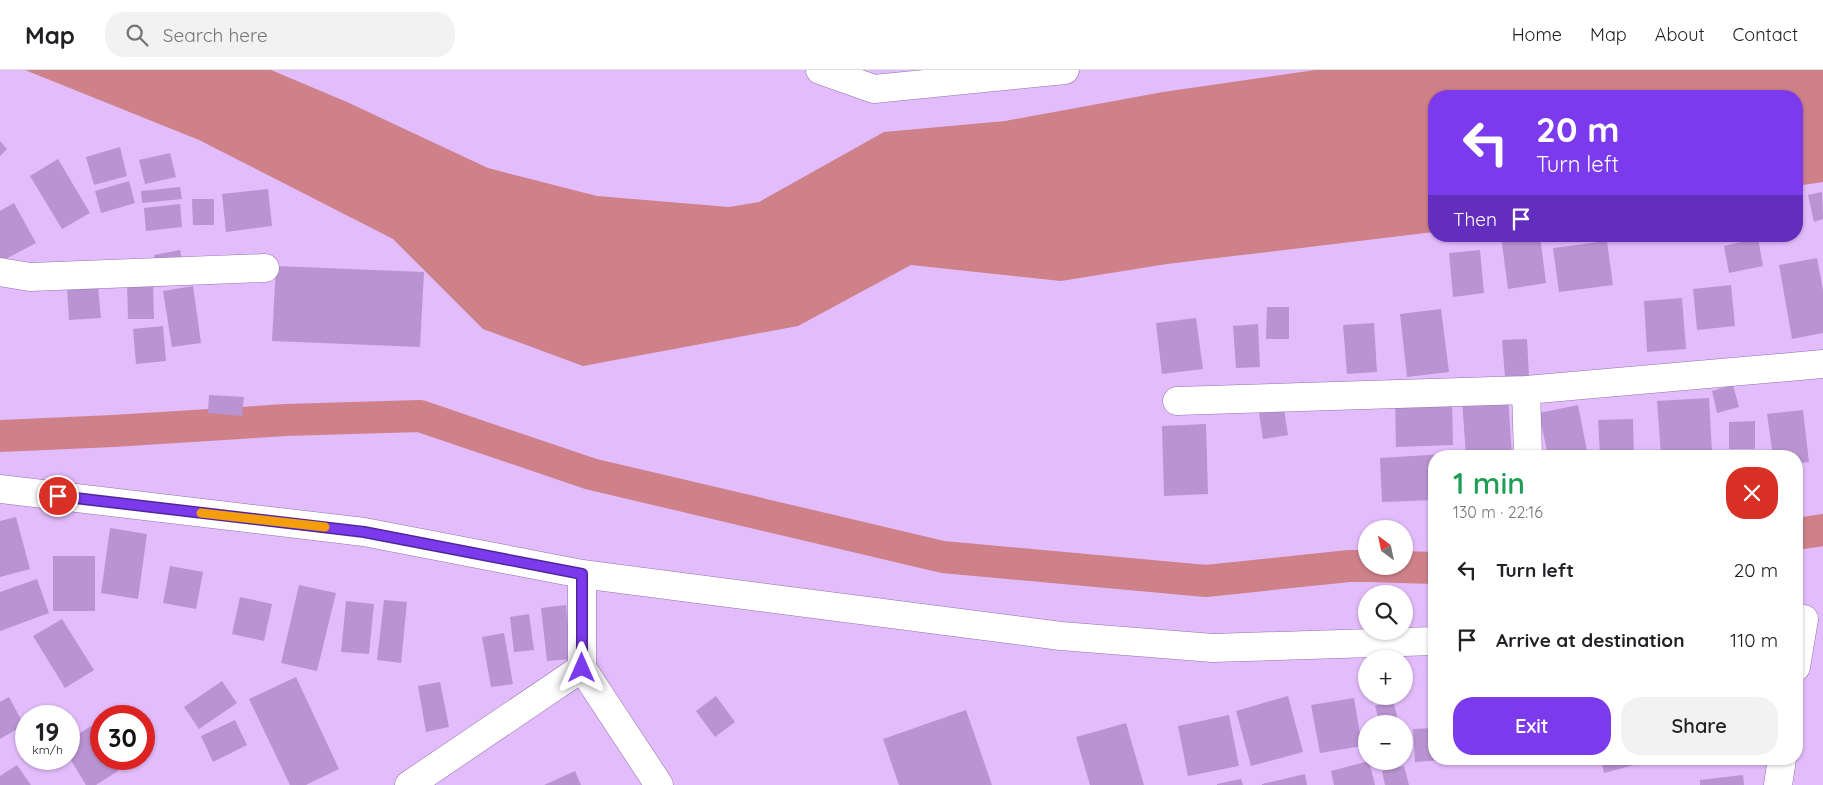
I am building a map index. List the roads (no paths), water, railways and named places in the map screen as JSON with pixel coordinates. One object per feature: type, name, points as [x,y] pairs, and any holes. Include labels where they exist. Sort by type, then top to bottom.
[{"type":"street","points":[[820,70],[874,89],[1065,70]]},
{"type":"street","points":[[0,272],[30,276],[265,268]]},
{"type":"street","points":[[1177,401],[1526,390],[1823,364]]},
{"type":"street","points":[[1526,390],[1528,450]]},
{"type":"street","points":[[0,489],[364,532],[582,574],[1061,636],[1213,648],[1428,641]]},
{"type":"street","points":[[582,574],[582,668],[659,785]]},
{"type":"street","points":[[1803,638],[1808,618]]},
{"type":"street","points":[[408,785],[582,668]]},
{"type":"street","points":[[1778,785],[1781,765]]},
{"type":"waterway","points":[[0,436],[286,420],[420,416],[591,474],[943,557],[1206,581],[1358,566]]},
{"type":"waterway","points":[[1803,533],[1823,530]]},
{"type":"waterway","points":[[1413,567],[1428,568]]}]
